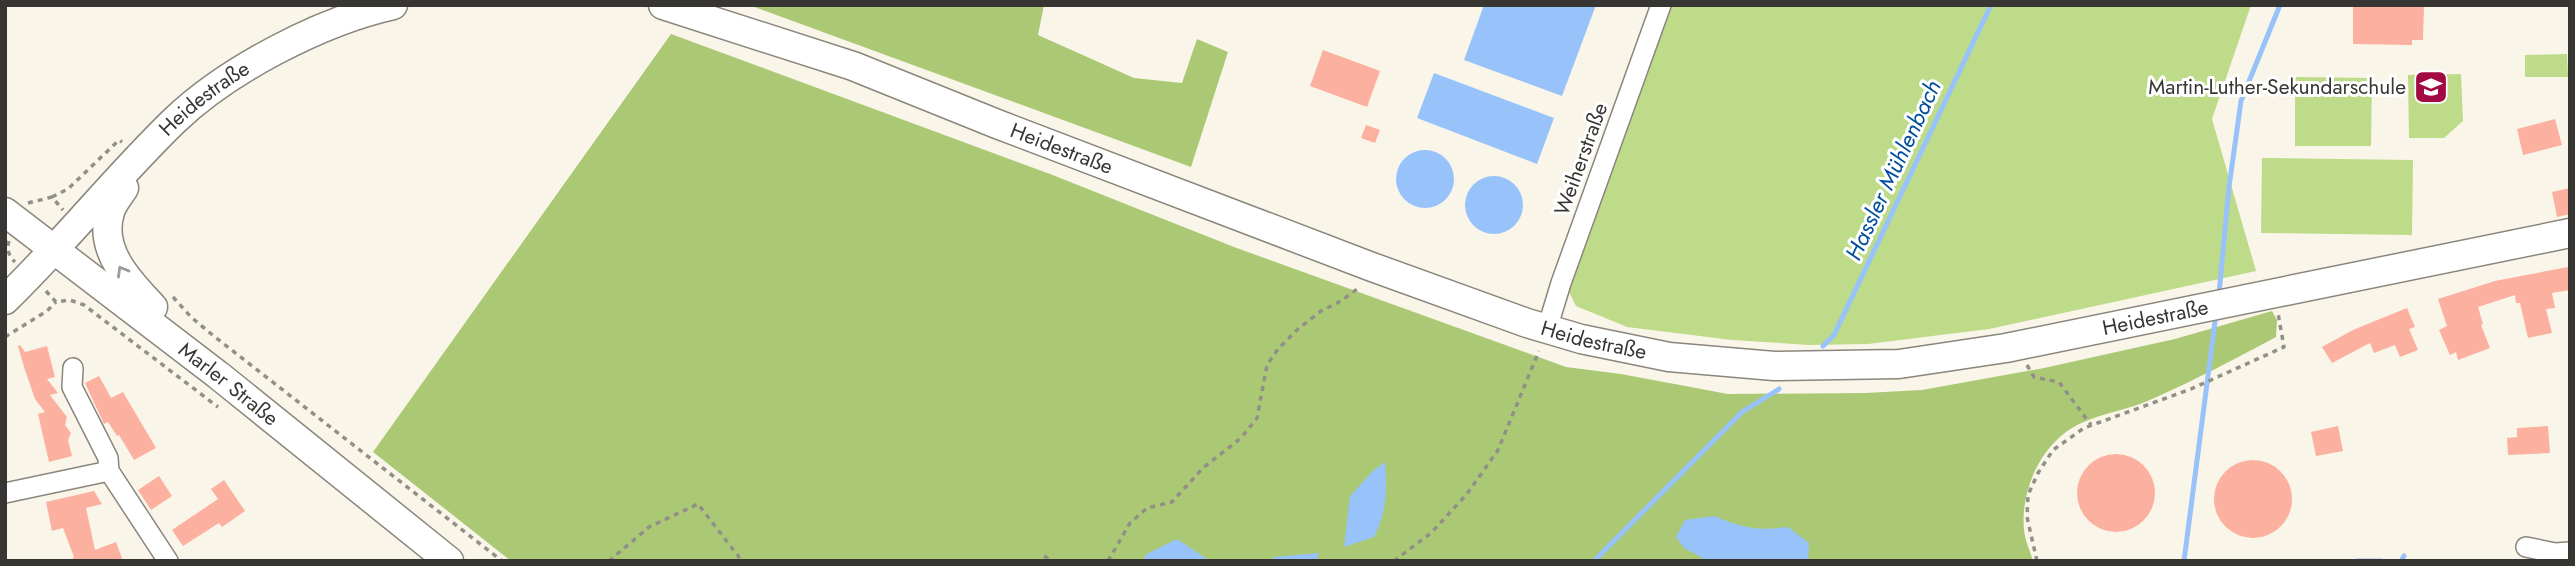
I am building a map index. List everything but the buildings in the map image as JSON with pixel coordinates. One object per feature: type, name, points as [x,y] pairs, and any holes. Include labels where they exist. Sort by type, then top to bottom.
[{"type":"main road","name":"Heidestraße","points":[[5,300],[176,119],[242,70],[286,46],[331,26],[393,5]]},
{"type":"main road","name":"Heidestraße","points":[[663,5],[739,27],[853,66],[1372,267],[1544,338],[1603,344],[1669,356],[1774,366],[1899,364],[2016,346],[2570,233]]},
{"type":"main road","points":[[176,119],[139,163],[111,209],[107,231],[109,246],[125,278],[218,375]]},
{"type":"main road","name":"Marler Straße","points":[[7,225],[54,249],[218,375],[449,561]]},
{"type":"street","name":"Weiherstraße","points":[[1544,338],[1561,283],[1661,5]]},
{"type":"street","points":[[73,369],[72,387],[108,458],[109,471],[168,561]]},
{"type":"street","points":[[5,493],[109,471]]},
{"type":"street","points":[[2526,547],[2555,553],[2570,552]]},
{"type":"path","points":[[52,197],[68,189],[119,140],[124,144]]},
{"type":"path","points":[[7,225],[7,251],[12,259]]},
{"type":"path","points":[[1108,561],[1130,523],[1147,508],[1172,502],[1203,468],[1241,438],[1257,418],[1267,365],[1278,349],[1321,311],[1358,289],[1372,267]]},
{"type":"path","points":[[168,291],[191,317],[215,337],[502,561]]},
{"type":"path","points":[[2037,560],[2027,517],[2028,495],[2053,450],[2091,425],[2191,389],[2284,347],[2275,293]]},
{"type":"path","points":[[70,300],[74,295]]},
{"type":"path","points":[[5,337],[47,311],[56,302]]},
{"type":"path","points":[[1394,561],[1431,533],[1467,494],[1498,450],[1544,338]]},
{"type":"path","points":[[2016,346],[2034,377],[2059,383],[2091,425]]},
{"type":"path","points":[[609,561],[649,527],[698,503],[742,561]]},
{"type":"path","points":[[1044,556],[1053,561]]},
{"type":"green space","points":[[749,5],[1044,5],[1038,35],[1134,78],[1182,83],[1197,39],[1228,52],[1191,167]]},
{"type":"green space","points":[[1670,5],[2251,5],[2212,119],[2256,271],[1989,329],[1868,344],[1809,345],[1732,340],[1627,327],[1576,306],[1566,286]]},
{"type":"green space","points":[[671,34],[1050,174],[1234,247],[1566,367],[1621,374],[1728,394],[1865,393],[1922,390],[2044,368],[2175,339],[2272,311],[2277,320],[2276,337],[2152,399],[2086,421],[2058,439],[2038,465],[2026,497],[2024,530],[2033,561],[511,561],[373,452]]},
{"type":"green space","points":[[2567,54],[2568,77],[2525,77],[2525,55]]},
{"type":"green space","points":[[2461,74],[2463,121],[2444,138],[2409,138],[2408,75]]},
{"type":"green space","points":[[2295,77],[2372,78],[2371,146],[2295,146]]},
{"type":"green space","points":[[2262,158],[2413,160],[2412,235],[2261,233]]},
{"type":"water","points":[[1484,5],[1596,5],[1562,96],[1464,60]]},
{"type":"water","points":[[1434,73],[1554,118],[1537,164],[1417,118]]},
{"type":"water","points":[[1419,150],[1431,150],[1446,158],[1454,173],[1454,185],[1446,200],[1431,208],[1419,208],[1404,200],[1396,185],[1396,173],[1404,158]]},
{"type":"water","points":[[1488,176],[1500,176],[1515,184],[1523,199],[1523,211],[1515,226],[1500,234],[1488,234],[1473,226],[1465,211],[1465,199],[1473,184]]},
{"type":"water","points":[[1385,462],[1385,501],[1374,537],[1344,547],[1350,496]]},
{"type":"water","points":[[1714,516],[1750,528],[1788,527],[1809,543],[1808,561],[1708,561],[1684,548],[1676,537],[1685,520]]},
{"type":"water","points":[[1177,539],[1210,561],[1144,561],[1145,555]]},
{"type":"water","points":[[1319,553],[1316,561],[1270,561],[1274,557]]},
{"type":"waterway","name":"Hassler Mühlenbach","points":[[1823,346],[1834,335],[1991,5]]},
{"type":"waterway","points":[[2219,294],[2229,187],[2241,101],[2280,5]]},
{"type":"waterway","points":[[2184,561],[2216,314]]},
{"type":"waterway","name":"Hassler Mühlenbach","points":[[1594,561],[1742,412],[1779,389]]},
{"type":"waterway","points":[[2401,561],[2404,556]]},
{"type":"waterway","points":[[2357,561],[2381,561]]},
{"type":"place","name":"Martin-Luther-Sekundarschule","points":[[2431,87]]}]
